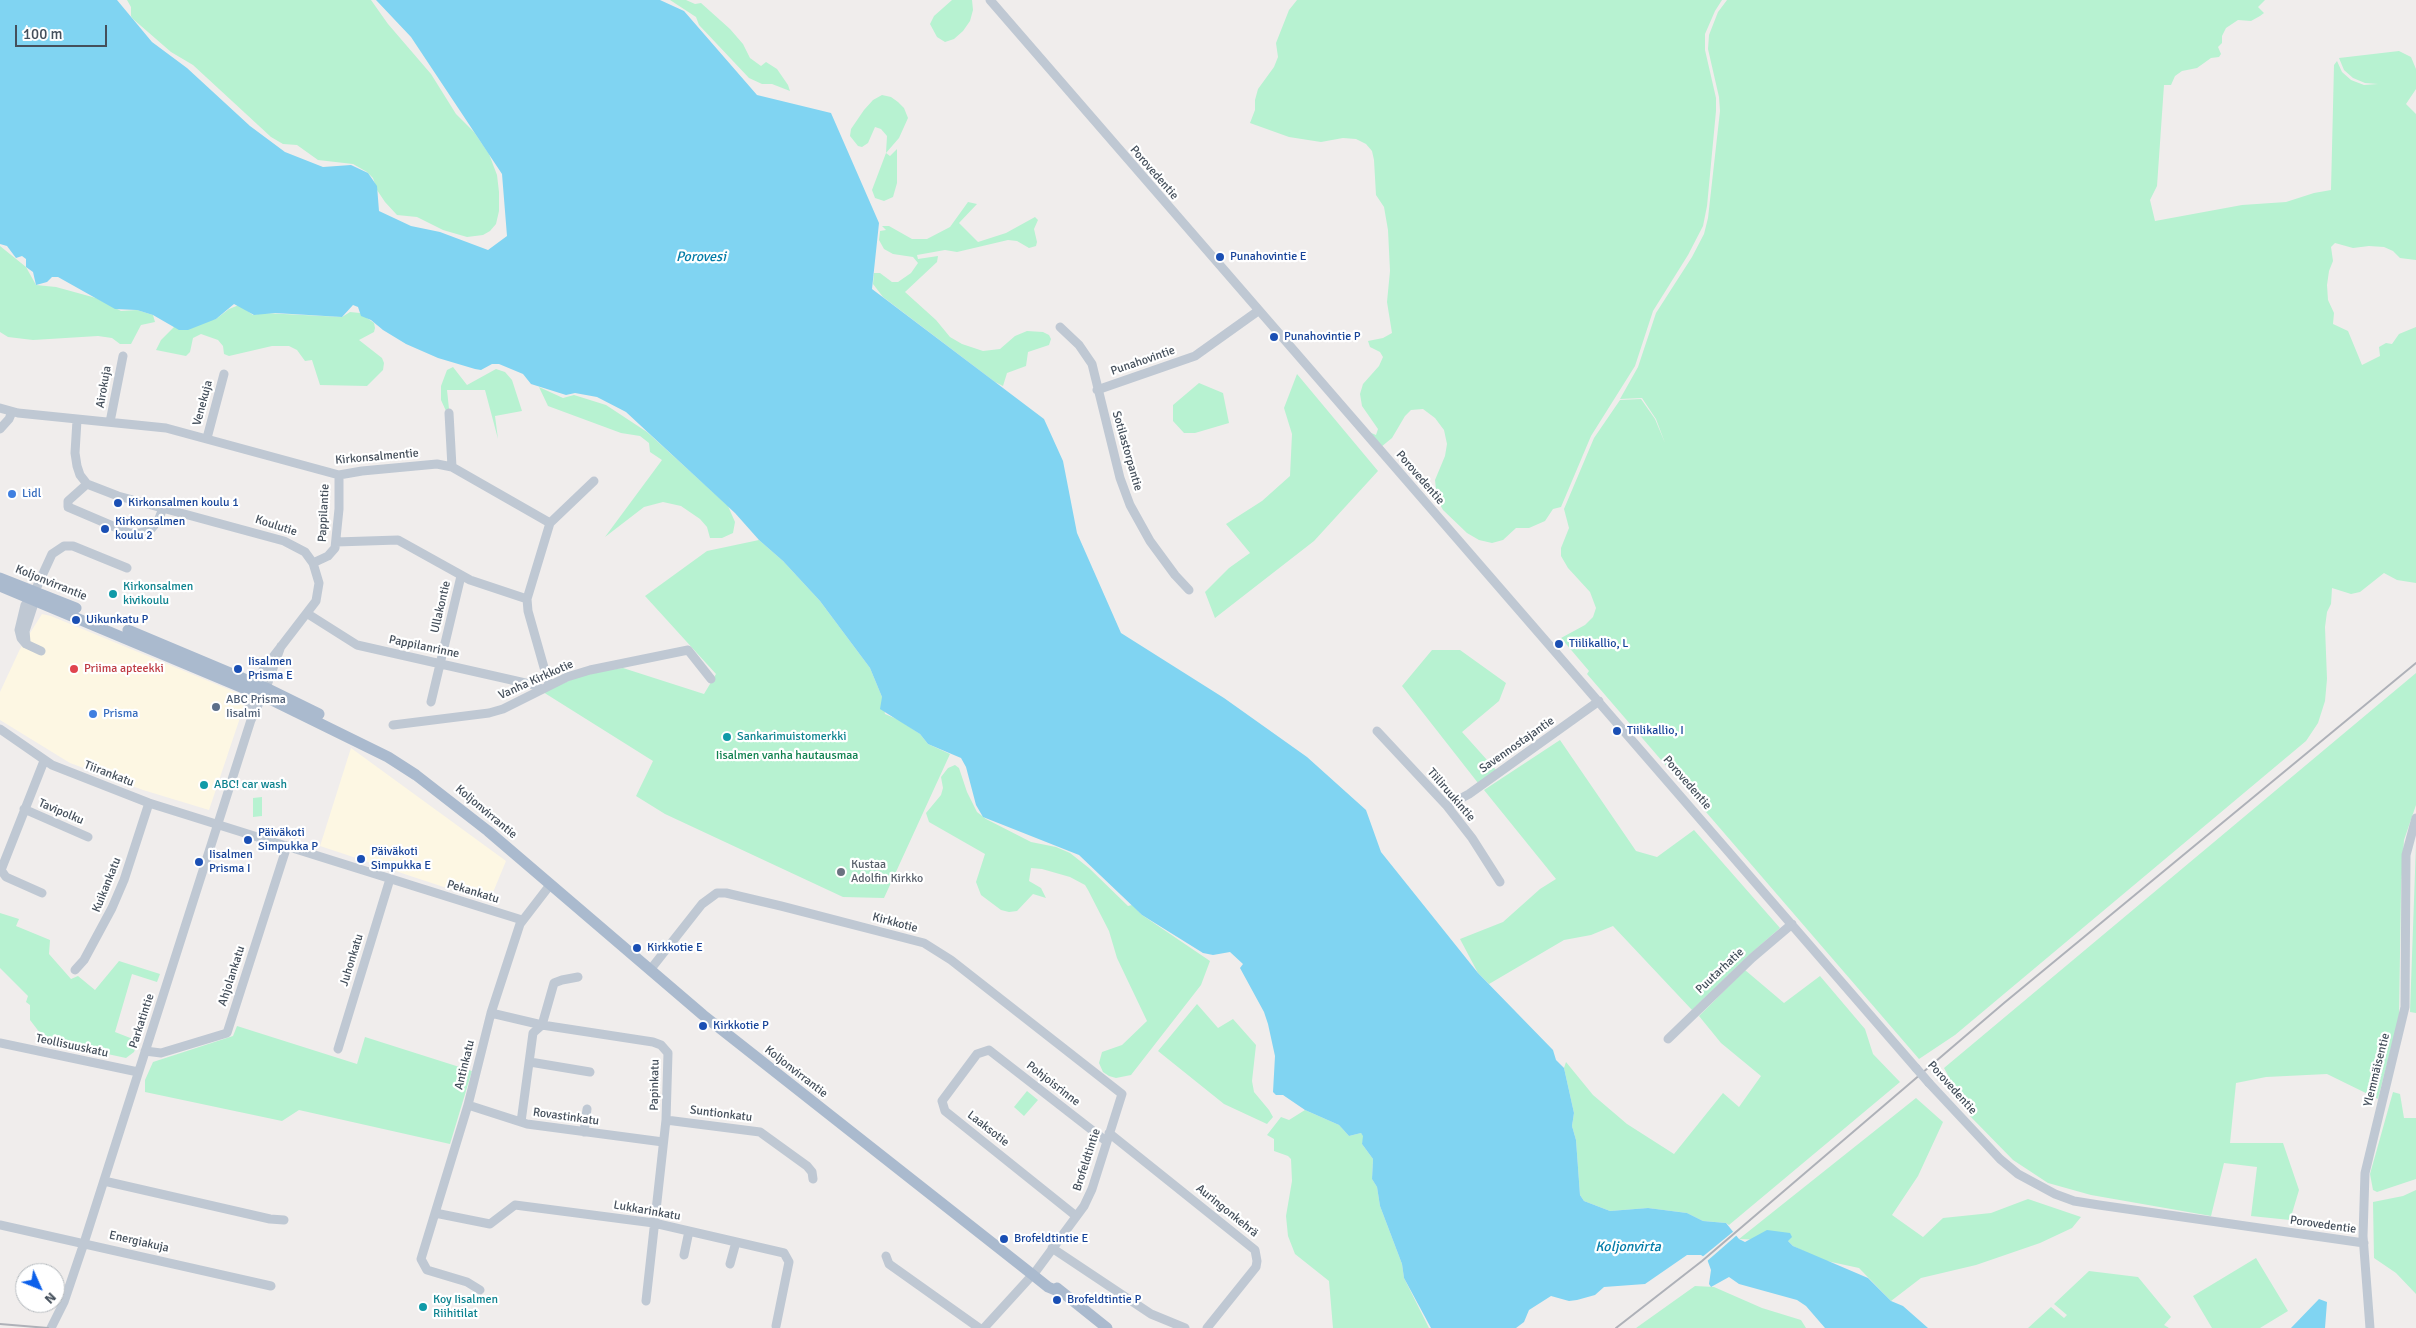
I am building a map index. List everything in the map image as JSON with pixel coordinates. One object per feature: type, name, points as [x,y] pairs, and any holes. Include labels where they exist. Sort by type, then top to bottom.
[{"type":"main road","name":"Koljonvirrantie","points":[[0,578],[33,596]]},
{"type":"main road","name":"Koljonvirrantie","points":[[0,586],[33,596],[260,690],[354,733],[449,799],[650,970],[869,1147],[1033,1272],[1048,1287],[1060,1292],[1107,1328]]},
{"type":"street","name":"Porovedentie","points":[[990,0],[1929,1083],[2000,1159],[2018,1174],[2055,1194],[2074,1201],[2364,1243]]},
{"type":"street","name":"Punahovintie","points":[[1060,327],[1079,345],[1092,364],[1097,390],[1195,356],[1258,311]]},
{"type":"street","name":"Airokuja","points":[[110,422],[123,356]]},
{"type":"street","name":"Venekuja","points":[[207,438],[224,374]]},
{"type":"street","name":"Sotilastorpantie","points":[[1097,390],[1120,478],[1130,506],[1150,541],[1189,590]]},
{"type":"street","name":"Kirkonsalmentie","points":[[5,410],[77,420],[153,425],[339,475],[362,470],[437,464],[452,468],[550,523]]},
{"type":"street","points":[[0,422],[5,410]]},
{"type":"street","points":[[0,429],[9,419],[5,410]]},
{"type":"street","points":[[449,413],[452,468]]},
{"type":"street","points":[[77,420],[75,453],[77,466],[80,475],[87,484],[68,501],[68,507],[129,533],[140,533],[151,529],[158,521],[163,508]]},
{"type":"street","name":"Pappilantie","points":[[313,563],[332,552],[336,542],[339,475]]},
{"type":"street","points":[[545,687],[527,599],[550,523],[594,480]]},
{"type":"street","name":"Koulutie","points":[[87,484],[102,491],[284,541],[299,548],[313,563]]},
{"type":"street","points":[[336,542],[398,540],[478,584],[527,599]]},
{"type":"street","points":[[40,651],[26,644],[18,630],[52,554],[64,546],[73,546],[127,568]]},
{"type":"street","points":[[260,690],[281,646],[308,614],[316,601],[319,590],[318,577],[313,563]]},
{"type":"street","name":"Ullakontie","points":[[431,702],[461,576]]},
{"type":"street","name":"Pappilanrinne","points":[[308,614],[357,645],[545,687]]},
{"type":"street","name":"Vanha Kirkkotie","points":[[393,724],[489,713],[503,709],[545,687],[590,670],[688,650],[711,679]]},
{"type":"street","name":"Parkatintie","points":[[51,1328],[64,1302],[104,1182],[250,720],[249,708],[260,690]]},
{"type":"street","name":"Savennostajantie","points":[[1446,806],[1469,794],[1599,701]]},
{"type":"street","name":"Tiirankatu","points":[[0,729],[19,740],[44,761],[148,803],[218,824]]},
{"type":"street","name":"Tiiliruukintie","points":[[1377,731],[1446,806],[1472,838],[1500,882]]},
{"type":"street","points":[[42,893],[6,877],[1,870],[44,761]]},
{"type":"street","name":"Kuikankatu","points":[[75,970],[84,960],[112,908],[124,880],[148,803]]},
{"type":"street","name":"Tavipolku","points":[[24,809],[88,837]]},
{"type":"street","name":"Ylemmäisentie","points":[[2370,1328],[2364,1243],[2365,1174],[2405,1006],[2406,855],[2416,818]]},
{"type":"street","name":"Pekankatu","points":[[218,824],[522,920]]},
{"type":"street","name":"Ahjolankatu","points":[[145,1051],[161,1053],[227,1033],[287,846]]},
{"type":"street","name":"Juhonkatu","points":[[338,1049],[390,879]]},
{"type":"street","name":"Antinkatu","points":[[480,1290],[467,1282],[427,1270],[421,1259],[468,1105],[491,1013],[522,920],[550,885]]},
{"type":"street","name":"Kirkkotie","points":[[650,970],[702,904],[717,893],[726,893],[782,906],[924,943],[951,960],[1122,1094]]},
{"type":"street","name":"Puutarhatie","points":[[1668,1039],[1752,958],[1792,924]]},
{"type":"street","points":[[520,1122],[533,1033],[542,1025],[554,983],[578,978]]},
{"type":"street","name":"Papinkatu","points":[[491,1013],[542,1025],[661,1045],[668,1053],[666,1120],[646,1301]]},
{"type":"street","name":"Teollisuuskatu","points":[[0,1043],[138,1072]]},
{"type":"street","name":"Pohjoisrinne","points":[[984,1050],[992,1051],[1107,1137]]},
{"type":"street","name":"Laaksotie","points":[[984,1050],[977,1054],[944,1097],[943,1108],[1076,1216]]},
{"type":"street","points":[[530,1062],[590,1072]]},
{"type":"street","name":"Brofeldtintie","points":[[1033,1272],[1039,1258],[1050,1251],[1089,1197],[1122,1094]]},
{"type":"street","name":"Rovastinkatu","points":[[468,1105],[520,1122],[663,1142]]},
{"type":"street","points":[[584,1132],[587,1109]]},
{"type":"street","name":"Suntionkatu","points":[[666,1120],[760,1132],[807,1166],[812,1172],[813,1179]]},
{"type":"street","name":"Auringonkehrä","points":[[1107,1137],[1255,1250],[1258,1261],[1256,1267],[1207,1328]]},
{"type":"street","points":[[104,1182],[270,1219],[284,1220]]},
{"type":"street","name":"Lukkarinkatu","points":[[435,1213],[490,1224],[515,1205],[654,1223],[784,1253],[789,1262],[776,1326]]},
{"type":"street","name":"Energiakuja","points":[[0,1225],[271,1286]]},
{"type":"street","points":[[684,1255],[689,1231]]},
{"type":"street","points":[[730,1264],[736,1242]]},
{"type":"street","points":[[1050,1251],[1151,1314],[1185,1328]]},
{"type":"street","points":[[886,1256],[890,1264],[979,1328]]},
{"type":"street","points":[[984,1328],[1033,1272]]},
{"type":"shaded area","points":[[42,614],[51,616],[247,697],[209,810],[143,790],[70,763],[0,720],[0,692],[20,649]]},
{"type":"shaded area","points":[[351,748],[506,861],[489,902],[320,846]]},
{"type":"green space","points":[[127,0],[371,0],[388,24],[431,74],[456,114],[474,132],[489,154],[497,175],[499,192],[499,211],[496,224],[483,235],[467,237],[443,230],[417,217],[397,215],[385,202],[377,190],[373,178],[367,172],[353,164],[318,160],[297,145],[283,144],[271,137],[193,65],[171,52],[133,19],[131,7]]},
{"type":"green space","points":[[670,0],[686,0],[695,4],[701,3],[730,29],[743,44],[750,58],[761,66],[766,62],[777,69],[790,91],[772,84],[762,84],[749,78],[699,25],[696,17]]},
{"type":"green space","points":[[952,0],[972,0],[973,10],[970,21],[963,31],[954,39],[945,42],[937,37],[930,24],[934,16]]},
{"type":"green space","points":[[1297,0],[1722,0],[1705,34],[1705,50],[1716,98],[1716,111],[1707,206],[1703,226],[1688,255],[1653,311],[1635,366],[1591,436],[1561,507],[1553,509],[1545,521],[1529,528],[1516,528],[1503,540],[1492,543],[1479,540],[1467,533],[1443,510],[1437,499],[1435,480],[1445,456],[1447,444],[1444,430],[1435,418],[1423,409],[1411,410],[1405,416],[1392,438],[1381,447],[1369,432],[1376,435],[1378,429],[1362,406],[1360,394],[1363,384],[1379,366],[1383,357],[1380,352],[1370,347],[1368,341],[1383,338],[1392,333],[1387,302],[1390,271],[1388,230],[1384,207],[1376,195],[1372,151],[1366,144],[1356,139],[1343,138],[1321,142],[1289,137],[1250,123],[1255,110],[1258,89],[1274,67],[1278,57],[1276,43],[1289,10]]},
{"type":"green space","points":[[1727,0],[2265,0],[2258,7],[2264,13],[2260,16],[2251,21],[2238,20],[2226,28],[2222,36],[2222,43],[2218,47],[2221,54],[2219,57],[2211,58],[2197,68],[2182,71],[2175,76],[2171,85],[2164,85],[2157,186],[2150,200],[2155,221],[2242,205],[2286,202],[2331,190],[2334,65],[2337,61],[2342,72],[2351,80],[2364,85],[2378,84],[2365,83],[2353,78],[2344,70],[2339,58],[2399,51],[2411,57],[2416,69],[2416,89],[2406,104],[2416,114],[2416,260],[2400,258],[2393,251],[2384,247],[2353,248],[2335,243],[2331,247],[2333,261],[2327,285],[2328,300],[2334,313],[2333,324],[2348,331],[2362,365],[2380,356],[2379,347],[2386,343],[2392,344],[2399,334],[2416,327],[2416,583],[2397,580],[2384,573],[2360,592],[2351,594],[2332,588],[2331,604],[2327,612],[2325,627],[2327,679],[2325,701],[2318,723],[2306,741],[1955,1035],[1919,1059],[1587,674],[1589,671],[1561,638],[1585,625],[1593,617],[1596,608],[1590,592],[1568,568],[1561,556],[1561,548],[1569,528],[1564,509],[1594,438],[1620,400],[1641,399],[1655,419],[1665,443],[1656,419],[1642,398],[1620,399],[1638,367],[1656,313],[1692,257],[1704,234],[1708,218],[1720,111],[1719,97],[1708,49],[1709,35],[1718,12]]},
{"type":"green space","points":[[882,95],[891,97],[898,102],[904,108],[908,118],[899,138],[886,153],[887,136],[881,129],[875,127],[868,143],[862,147],[858,146],[850,136],[851,129],[864,110],[873,100]]},
{"type":"green space","points":[[897,149],[897,183],[893,197],[884,201],[875,198],[872,190],[886,153],[890,156]]},
{"type":"green space","points":[[968,202],[977,204],[959,223],[978,242],[1006,233],[1035,217],[1038,220],[1034,229],[1036,246],[1029,248],[1017,241],[1008,240],[957,252],[945,250],[917,255],[918,259],[938,256],[937,262],[905,292],[936,320],[950,337],[962,344],[983,351],[1000,349],[1015,336],[1027,331],[1043,332],[1049,335],[1051,339],[1049,345],[1028,352],[1026,366],[1007,373],[1003,386],[995,382],[883,297],[873,284],[874,273],[880,273],[892,282],[898,282],[911,273],[918,263],[913,257],[893,254],[884,249],[879,240],[880,231],[886,230],[882,226],[889,226],[912,239],[927,239],[950,227]]},
{"type":"green space","points":[[0,246],[26,267],[36,285],[56,287],[96,298],[121,311],[137,310],[153,315],[155,322],[141,325],[131,344],[120,344],[112,338],[98,336],[33,340],[8,337],[0,332]]},
{"type":"green space","points":[[239,305],[253,315],[264,313],[342,317],[350,312],[360,313],[374,323],[375,328],[374,332],[359,340],[382,358],[384,363],[383,370],[367,386],[320,385],[312,360],[305,361],[297,350],[289,346],[272,346],[229,356],[224,354],[223,346],[218,340],[201,334],[193,338],[190,352],[186,356],[156,350],[161,340],[174,327],[216,319],[229,309]]},
{"type":"green space","points":[[453,367],[467,385],[496,369],[505,372],[512,380],[522,411],[495,416],[498,439],[485,390],[447,390],[449,409],[446,411],[441,400],[441,386],[447,370]]},
{"type":"green space","points":[[1297,374],[1378,471],[1314,541],[1215,618],[1205,592],[1229,568],[1250,553],[1226,524],[1262,501],[1290,476],[1292,434],[1284,408]]},
{"type":"green space","points":[[1199,383],[1223,393],[1229,423],[1195,433],[1184,433],[1173,421],[1173,405]]},
{"type":"green space","points":[[539,387],[563,398],[574,395],[606,405],[647,432],[728,506],[735,522],[733,533],[722,538],[710,538],[707,527],[700,519],[681,506],[663,502],[644,507],[605,537],[662,460],[650,452],[649,443],[640,436],[621,433],[548,406]]},
{"type":"green space","name":"Iisalmen vanha hautausmaa","points":[[759,540],[783,561],[820,601],[870,668],[882,697],[885,714],[899,720],[920,734],[928,744],[950,754],[884,898],[843,897],[665,814],[636,796],[653,761],[543,692],[587,673],[623,668],[704,694],[716,674],[645,596],[707,551]]},
{"type":"green space","points":[[1432,650],[1460,650],[1506,683],[1499,701],[1462,732],[1496,770],[1478,783],[1402,686]]},
{"type":"green space","points":[[2416,673],[2416,805],[2404,840],[2401,889],[2399,1017],[2378,1099],[2327,1074],[2266,1077],[2236,1083],[2230,1143],[2283,1143],[2299,1190],[2290,1220],[2251,1216],[2257,1167],[2224,1163],[2211,1216],[2091,1195],[2048,1183],[2013,1160],[1970,1116],[1944,1068]]},
{"type":"green space","points":[[1560,740],[1636,851],[1657,857],[1694,830],[1780,928],[1692,1010],[1613,926],[1591,935],[1564,940],[1489,984],[1478,973],[1460,939],[1503,922],[1540,889],[1556,879],[1484,790]]},
{"type":"green space","points":[[955,765],[959,768],[967,792],[977,812],[986,819],[1031,842],[1056,847],[1070,853],[1089,868],[1128,906],[1132,905],[1142,915],[1210,961],[1201,985],[1131,1075],[1116,1078],[1109,1076],[1103,1072],[1099,1063],[1102,1052],[1122,1045],[1147,1021],[1117,958],[1109,931],[1088,890],[1085,885],[1070,877],[1031,868],[1029,881],[1041,888],[1046,898],[1033,894],[1017,911],[1009,912],[1001,910],[981,895],[976,882],[985,854],[929,822],[926,813],[941,795],[943,788],[941,777],[948,768]]},
{"type":"green space","points":[[262,797],[262,816],[253,817],[253,798]]},
{"type":"green space","points":[[2416,844],[2416,1013],[2410,1012]]},
{"type":"green space","points":[[0,913],[19,919],[16,926],[50,940],[49,954],[71,979],[78,976],[95,990],[119,961],[160,974],[157,982],[132,974],[115,1032],[138,1041],[134,1052],[126,1058],[38,1039],[40,1033],[30,1020],[30,1005],[26,1002],[28,996],[0,968]]},
{"type":"green space","points":[[1745,970],[1784,1003],[1820,976],[1865,1029],[1873,1054],[1900,1082],[1729,1225],[1726,1223],[1703,1221],[1687,1213],[1648,1208],[1610,1211],[1584,1201],[1580,1195],[1576,1140],[1572,1126],[1574,1113],[1564,1068],[1566,1062],[1593,1095],[1627,1124],[1674,1154],[1723,1093],[1739,1107],[1761,1076],[1721,1043],[1699,1016]]},
{"type":"green space","points":[[1197,1004],[1218,1028],[1233,1019],[1256,1045],[1252,1081],[1254,1092],[1273,1117],[1267,1124],[1224,1104],[1158,1051]]},
{"type":"green space","points":[[237,1026],[357,1064],[365,1037],[472,1071],[450,1144],[299,1110],[282,1121],[145,1092],[145,1080],[153,1062],[233,1036]]},
{"type":"green space","points":[[1027,1091],[1038,1100],[1024,1116],[1014,1107]]},
{"type":"green space","points":[[2393,1092],[2400,1094],[2404,1118],[2416,1118],[2416,1179],[2377,1192],[2373,1190],[2370,1174]]},
{"type":"green space","points":[[1916,1098],[1943,1122],[1918,1176],[1892,1215],[1923,1237],[1943,1218],[1991,1213],[2028,1199],[2081,1217],[2072,1228],[2040,1243],[1976,1265],[1921,1278],[1891,1301],[1859,1268],[1822,1260],[1793,1246],[1788,1241],[1739,1239]]},
{"type":"green space","points":[[1305,1110],[1339,1125],[1349,1136],[1361,1133],[1364,1136],[1362,1144],[1373,1159],[1372,1179],[1377,1187],[1380,1206],[1402,1264],[1404,1278],[1429,1328],[1333,1328],[1329,1281],[1295,1254],[1288,1236],[1286,1216],[1292,1181],[1291,1159],[1274,1151],[1274,1139],[1267,1135],[1281,1117],[1289,1120]]},
{"type":"green space","points":[[2416,1190],[2416,1294],[2396,1273],[2374,1258],[2373,1202],[2403,1196]]},
{"type":"green space","points":[[2256,1258],[2288,1311],[2260,1328],[2212,1328],[2193,1296]]},
{"type":"green space","points":[[2089,1271],[2138,1277],[2171,1317],[2164,1325],[2169,1328],[2028,1328],[2051,1307],[2064,1318],[2067,1315],[2054,1304]]},
{"type":"green space","points":[[1695,1286],[1714,1287],[1762,1308],[1801,1320],[1806,1328],[1636,1328]]},
{"type":"water","name":"Porovesi","points":[[0,0],[117,0],[152,42],[187,68],[250,126],[285,152],[323,167],[351,165],[368,173],[377,186],[379,211],[411,226],[440,232],[488,250],[507,236],[502,174],[411,37],[376,0],[660,0],[684,11],[757,95],[831,113],[879,223],[872,289],[1044,419],[1063,461],[1077,533],[1121,633],[1224,698],[1307,757],[1366,810],[1381,852],[1478,973],[1553,1050],[1556,1060],[1564,1068],[1574,1113],[1572,1126],[1576,1140],[1580,1195],[1584,1201],[1610,1211],[1648,1208],[1687,1213],[1703,1221],[1726,1223],[1739,1239],[1745,1242],[1767,1230],[1790,1233],[1792,1237],[1788,1241],[1793,1246],[1868,1278],[1891,1301],[1903,1306],[1928,1328],[1825,1328],[1806,1306],[1797,1300],[1739,1284],[1729,1277],[1711,1287],[1709,1284],[1711,1270],[1707,1259],[1701,1255],[1687,1255],[1645,1284],[1604,1287],[1595,1295],[1577,1300],[1569,1301],[1551,1296],[1529,1310],[1524,1322],[1516,1328],[1431,1328],[1404,1278],[1402,1264],[1380,1206],[1377,1187],[1372,1179],[1373,1159],[1362,1144],[1363,1136],[1361,1133],[1349,1136],[1339,1125],[1305,1110],[1283,1095],[1276,1095],[1273,1092],[1275,1056],[1268,1024],[1264,1012],[1240,968],[1243,964],[1230,952],[1213,955],[1203,953],[1142,915],[1079,855],[983,817],[976,805],[966,767],[961,758],[928,744],[920,734],[880,709],[882,697],[870,668],[820,601],[735,513],[626,412],[597,397],[575,393],[566,395],[531,384],[523,374],[499,364],[492,364],[481,370],[438,358],[406,344],[383,330],[371,320],[361,316],[358,307],[353,305],[342,317],[275,313],[254,315],[234,304],[216,319],[188,330],[179,330],[153,315],[137,310],[115,309],[58,277],[52,277],[47,282],[36,285],[33,272],[26,267],[26,259],[22,256],[16,258],[7,246],[0,244]]},
{"type":"water","points":[[2319,1299],[2327,1302],[2325,1328],[2291,1328]]},
{"type":"pier","points":[[1734,1231],[1737,1235],[1706,1262],[1701,1258]]},
{"type":"railway","points":[[1616,1328],[1702,1261],[2004,1003],[2416,663]]},
{"type":"railway","points":[[0,1324],[48,1328]]},
{"type":"place","name":"Punahovintie E","points":[[1220,257]]},
{"type":"place","name":"Punahovintie P","points":[[1274,337]]},
{"type":"place","name":"Lidl","points":[[12,494]]},
{"type":"place","name":"Kirkonsalmen koulu 1","points":[[118,503]]},
{"type":"place","name":"Kirkonsalmen koulu 2","points":[[105,529]]},
{"type":"place","name":"Kirkonsalmen kivikoulu","points":[[113,594]]},
{"type":"place","name":"Uikunkatu P","points":[[76,620]]},
{"type":"place","name":"Tiilikallio, L","points":[[1559,644]]},
{"type":"place","name":"Priima apteekki","points":[[74,669]]},
{"type":"place","name":"Iisalmen Prisma E","points":[[238,669]]},
{"type":"place","name":"ABC Prisma Iisalmi","points":[[216,707]]},
{"type":"place","name":"Prisma","points":[[93,714]]},
{"type":"place","name":"Tiilikallio, I","points":[[1617,731]]},
{"type":"place","name":"Sankarimuistomerkki","points":[[727,737]]},
{"type":"place","name":"ABC! car wash","points":[[204,785]]},
{"type":"place","name":"Päiväkoti Simpukka P","points":[[248,840]]},
{"type":"place","name":"Päiväkoti Simpukka E","points":[[361,859]]},
{"type":"place","name":"Iisalmen Prisma I","points":[[199,862]]},
{"type":"place","name":"Kustaa Adolfin Kirkko","points":[[841,872]]},
{"type":"place","name":"Kirkkotie E","points":[[637,948]]},
{"type":"place","name":"Kirkkotie P","points":[[703,1026]]},
{"type":"place","name":"Brofeldtintie E","points":[[1004,1239]]},
{"type":"place","name":"Brofeldtintie P","points":[[1057,1300]]},
{"type":"place","name":"Koy Iisalmen Riihitilat","points":[[423,1307]]},
{"type":"water label","name":"Koljonvirta","points":[[1628,1247]]}]
